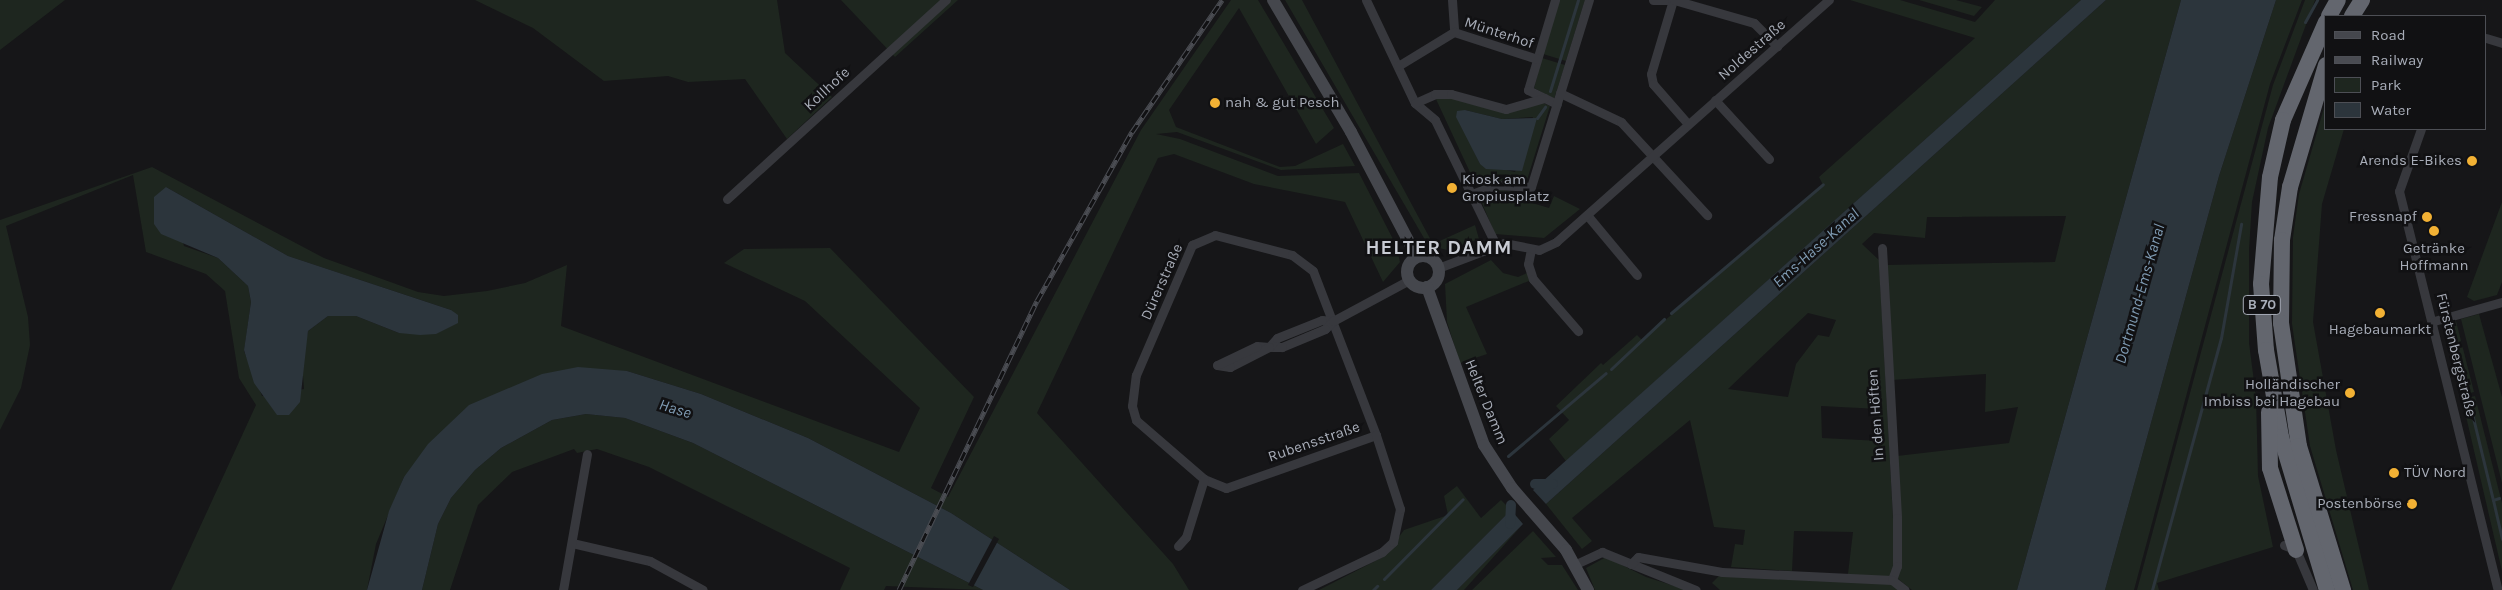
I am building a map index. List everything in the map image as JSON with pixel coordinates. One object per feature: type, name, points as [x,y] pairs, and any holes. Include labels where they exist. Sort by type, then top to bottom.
[{"type":"highway","points":[[2330,15],[2338,0]]},
{"type":"highway","points":[[2353,15],[2362,0]]},
{"type":"highway","name":"B 70","points":[[2324,27],[2283,120],[2270,177],[2262,300],[2281,437],[2327,590]]},
{"type":"highway","name":"B 70","points":[[2324,72],[2290,187],[2282,240],[2281,323],[2299,446],[2343,590]]},
{"type":"highway","points":[[2262,300],[2258,335],[2269,410],[2270,468],[2290,548]]},
{"type":"street","name":"Kollhofe","points":[[727,199],[946,0]]},
{"type":"street","points":[[1273,0],[1352,132],[1417,257]]},
{"type":"street","points":[[1366,0],[1415,103],[1435,120],[1496,245]]},
{"type":"street","name":"Münterhof","points":[[1452,0],[1454,32]]},
{"type":"street","name":"Münterhof","points":[[1544,98],[1528,90],[1555,0]]},
{"type":"street","points":[[1472,194],[1495,185],[1531,187],[1589,0]]},
{"type":"street","points":[[1653,0],[1672,0],[1754,23],[1776,46]]},
{"type":"street","points":[[1672,0],[1651,74],[1654,84],[1688,124]]},
{"type":"street","name":"Noldestraße","points":[[1531,249],[1549,247],[1829,0]]},
{"type":"street","name":"Münterhof","points":[[1398,66],[1454,32],[1537,59]]},
{"type":"street","points":[[2487,38],[2502,43]]},
{"type":"street","points":[[1560,93],[1606,111],[1653,154],[1707,215]]},
{"type":"street","points":[[1415,103],[1435,94],[1451,94],[1506,109],[1544,98],[1557,104]]},
{"type":"street","name":"Noldestraße","points":[[1715,100],[1768,159]]},
{"type":"street","name":"Fürstenbergstraße","points":[[2421,130],[2399,191],[2434,321],[2498,590]]},
{"type":"street","points":[[1587,215],[1637,275]]},
{"type":"street","name":"Dürerstraße","points":[[1136,420],[1136,375],[1192,245],[1204,237],[1215,235],[1304,261],[1333,321]]},
{"type":"street","points":[[1438,268],[1496,245],[1512,242],[1531,249],[1528,264],[1533,279],[1578,330]]},
{"type":"street","name":"In den Höften","points":[[1882,248],[1897,518],[1896,566],[1892,580]]},
{"type":"street","points":[[1417,257],[1429,258],[1438,268]]},
{"type":"street","points":[[1410,280],[1408,268],[1417,257]]},
{"type":"street","points":[[1410,280],[1427,287],[1436,280],[1438,268]]},
{"type":"street","points":[[1269,347],[1230,367],[1217,365],[1257,346],[1282,347],[1325,330],[1333,321],[1410,280]]},
{"type":"street","name":"Helter Damm","points":[[1427,287],[1484,445],[1576,564],[1588,590]]},
{"type":"street","points":[[2434,321],[2502,302]]},
{"type":"street","name":"Rubensstraße","points":[[1136,420],[1204,478],[1226,488],[1376,435],[1333,321]]},
{"type":"street","points":[[1302,590],[1382,552],[1393,542],[1400,510],[1376,435]]},
{"type":"street","points":[[563,590],[587,454]]},
{"type":"street","points":[[1178,546],[1186,537],[1204,478]]},
{"type":"street","points":[[572,544],[650,561],[703,590]]},
{"type":"street","points":[[2290,548],[2313,590]]},
{"type":"street","points":[[1576,564],[1602,552],[1696,590]]},
{"type":"street","points":[[1632,564],[1638,557],[1722,572],[1892,580],[1905,590]]},
{"type":"green space","points":[[0,0],[65,0],[0,50]]},
{"type":"green space","points":[[475,0],[777,0],[785,53],[832,97],[787,139],[745,79],[688,82],[668,76],[604,81],[533,28]]},
{"type":"green space","points":[[841,0],[958,0],[895,57]]},
{"type":"green space","points":[[1231,0],[1258,0],[1334,128],[1316,144],[1239,8],[1169,110],[1176,127],[1280,167],[1295,166],[1343,144],[1355,166],[1281,170],[1177,132],[1156,134],[1180,139],[1278,176],[1359,173],[1396,245],[1400,262],[1383,282],[1345,202],[1254,184],[1174,154],[1158,158],[1037,413],[1173,564],[1189,590],[1070,590],[951,513],[808,438],[701,394],[627,371],[404,477],[376,544],[367,590],[171,590],[256,405],[239,378],[225,291],[206,274],[146,252],[133,175],[6,226],[28,317],[30,345],[21,388],[0,430],[0,220],[152,167],[324,258],[418,292],[444,296],[487,291],[525,283],[567,265],[561,326],[899,452],[920,408],[805,301],[724,263],[744,249],[830,248],[974,397],[931,488],[948,497],[1141,130]],"holes":[[[166,187],[288,256],[451,310],[399,333],[356,316],[328,316],[308,331],[302,361],[304,389],[262,396],[244,351],[251,302],[248,286],[218,258],[184,246]]]},
{"type":"green space","points":[[1285,0],[1302,0],[1433,244],[1475,225],[1479,239],[1447,250],[1428,245]]},
{"type":"green space","points":[[1559,0],[1585,0],[1566,61],[1543,54]]},
{"type":"green space","points":[[1850,0],[1900,0],[1975,22],[1995,0],[2081,0],[1566,461],[1549,439],[1569,420],[1556,406],[1601,363],[1603,365],[1637,335],[1642,340],[1823,185],[1819,177],[1975,38]]},
{"type":"green space","points":[[1919,0],[1956,0],[1982,7],[1974,16]]},
{"type":"green space","points":[[2106,0],[2181,0],[2017,590],[1912,590],[1897,578],[1899,590],[1720,590],[1712,583],[1720,575],[1847,582],[1853,532],[1794,531],[1792,571],[1731,567],[1735,544],[1743,545],[1745,530],[1714,527],[1690,420],[1572,518],[1592,541],[1582,549],[1546,504]],"holes":[[[2066,216],[2055,262],[1886,265],[1891,380],[1986,374],[1985,412],[2018,407],[2009,443],[1897,456],[1901,533],[1893,518],[1879,260],[1862,244],[1874,233],[1925,238],[1927,217]],[[1808,313],[1836,320],[1829,337],[1818,335],[1796,364],[1788,397],[1728,389]],[[1821,406],[1879,409],[1881,441],[1822,438]]]},
{"type":"green space","points":[[2276,0],[2302,0],[2270,84],[2134,590],[2105,590],[2219,176]]},
{"type":"green space","points":[[2305,0],[2315,0],[2268,128],[2252,202],[2249,250],[2249,343],[2256,397],[2258,476],[2273,547],[2157,583],[2159,590],[2137,590],[2273,85]]},
{"type":"green space","points":[[1542,58],[1565,65],[1554,99],[1534,88]]},
{"type":"green space","points":[[1435,97],[1451,97],[1508,112],[1541,102],[1550,106],[1527,180],[1475,183]],"holes":[[[1465,110],[1502,119],[1533,117],[1515,172],[1480,164],[1469,141]]]},
{"type":"green space","points":[[2324,108],[2324,130],[2344,130],[2322,204],[2313,322],[2336,450],[2369,590],[2353,590],[2310,446],[2292,324],[2293,237],[2299,194]]},
{"type":"green space","points":[[1497,189],[1534,196],[1532,203],[1549,208],[1554,196],[1580,209],[1544,238],[1495,234],[1482,203]]},
{"type":"green space","points":[[2502,202],[2502,282],[2497,295],[2474,301],[2467,297]]},
{"type":"green space","points":[[1491,260],[1503,273],[1518,277],[1527,273],[1531,280],[1466,307],[1487,354],[1460,363],[1447,322],[1445,284]]},
{"type":"green space","points":[[2479,314],[2502,397],[2502,483],[2461,319]]},
{"type":"green space","points":[[2456,321],[2474,392],[2461,395],[2444,331]]},
{"type":"green space","points":[[2475,396],[2502,503],[2502,571],[2462,399]]},
{"type":"green space","points":[[586,414],[625,418],[693,443],[983,590],[886,586],[884,590],[840,590],[850,568],[649,467],[597,449],[577,453],[574,449],[512,472],[478,505],[450,590],[422,590],[438,524],[451,498],[475,470],[501,448],[552,420]]},
{"type":"green space","points":[[1457,486],[1481,518],[1501,500],[1511,510],[1431,590],[1319,590],[1385,556],[1404,530],[1448,515],[1444,496]]},
{"type":"green space","points":[[1523,524],[1464,590],[1457,590]]},
{"type":"green space","points":[[1533,531],[1556,557],[1541,558],[1548,565],[1562,565],[1578,590],[1472,590]]},
{"type":"green space","points":[[1606,557],[1646,577],[1687,590],[1595,590],[1586,568]]},
{"type":"water","points":[[2081,0],[2106,0],[1546,504],[1533,490]]},
{"type":"water","name":"Dortmund-Ems-Kanal","points":[[2181,0],[2276,0],[2219,176],[2105,590],[2017,590]]},
{"type":"water","points":[[1465,110],[1502,119],[1537,118],[1522,171],[1486,169],[1480,164],[1456,117],[1457,111]]},
{"type":"water","points":[[166,187],[288,256],[451,310],[458,315],[458,323],[436,334],[420,335],[399,333],[356,316],[328,316],[308,331],[300,402],[289,415],[277,415],[254,383],[244,350],[251,302],[248,286],[218,258],[161,234],[154,224],[154,197]]},
{"type":"water","name":"Hase","points":[[578,367],[627,371],[701,394],[808,438],[951,513],[1070,590],[983,590],[693,443],[625,418],[586,414],[552,420],[501,448],[475,470],[451,498],[438,524],[422,590],[367,590],[389,511],[404,477],[428,444],[469,405],[542,374]]},
{"type":"water","points":[[1511,510],[1523,524],[1457,590],[1431,590]]},
{"type":"pier","points":[[994,536],[999,539],[973,587],[968,585]]},
{"type":"waterway","points":[[1550,91],[1578,0]]},
{"type":"waterway","points":[[2305,22],[2317,0]]},
{"type":"waterway","points":[[1537,118],[1545,107]]},
{"type":"waterway","points":[[1671,313],[1823,184]]},
{"type":"waterway","points":[[2152,590],[2221,338],[2241,224]]},
{"type":"waterway","points":[[2450,318],[2466,390]]},
{"type":"waterway","points":[[1611,369],[1664,319]]},
{"type":"waterway","points":[[1508,456],[1606,373]]},
{"type":"waterway","points":[[2469,401],[2493,500]]},
{"type":"waterway","name":"Ems-Hase-Kanal","points":[[1535,484],[1553,484]]},
{"type":"waterway","points":[[2499,498],[2493,500],[2502,539]]},
{"type":"waterway","points":[[1384,579],[1463,499]]},
{"type":"waterway","name":"Ems-Hase-Kanal","points":[[1510,524],[1511,505]]},
{"type":"waterway","points":[[1373,590],[1377,586]]},
{"type":"railway","points":[[899,590],[1037,301],[1132,132],[1222,0]]},
{"type":"place","name":"nah & gut Pesch","points":[[1215,103]]},
{"type":"place","name":"Arends E-Bikes","points":[[2472,161]]},
{"type":"place","name":"Kiosk am Gropiusplatz","points":[[1452,188]]},
{"type":"place","name":"Fressnapf","points":[[2427,217]]},
{"type":"place","name":"Getränke Hoffmann","points":[[2434,231]]},
{"type":"place","name":"Hagebaumarkt","points":[[2380,313]]},
{"type":"place","name":"Holländischer Imbiss bei Hagebau","points":[[2350,393]]},
{"type":"place","name":"TÜV Nord","points":[[2394,473]]},
{"type":"place","name":"Postenbörse","points":[[2412,504]]},
{"type":"district","name":"HELTER DAMM","points":[[1439,247]]}]
